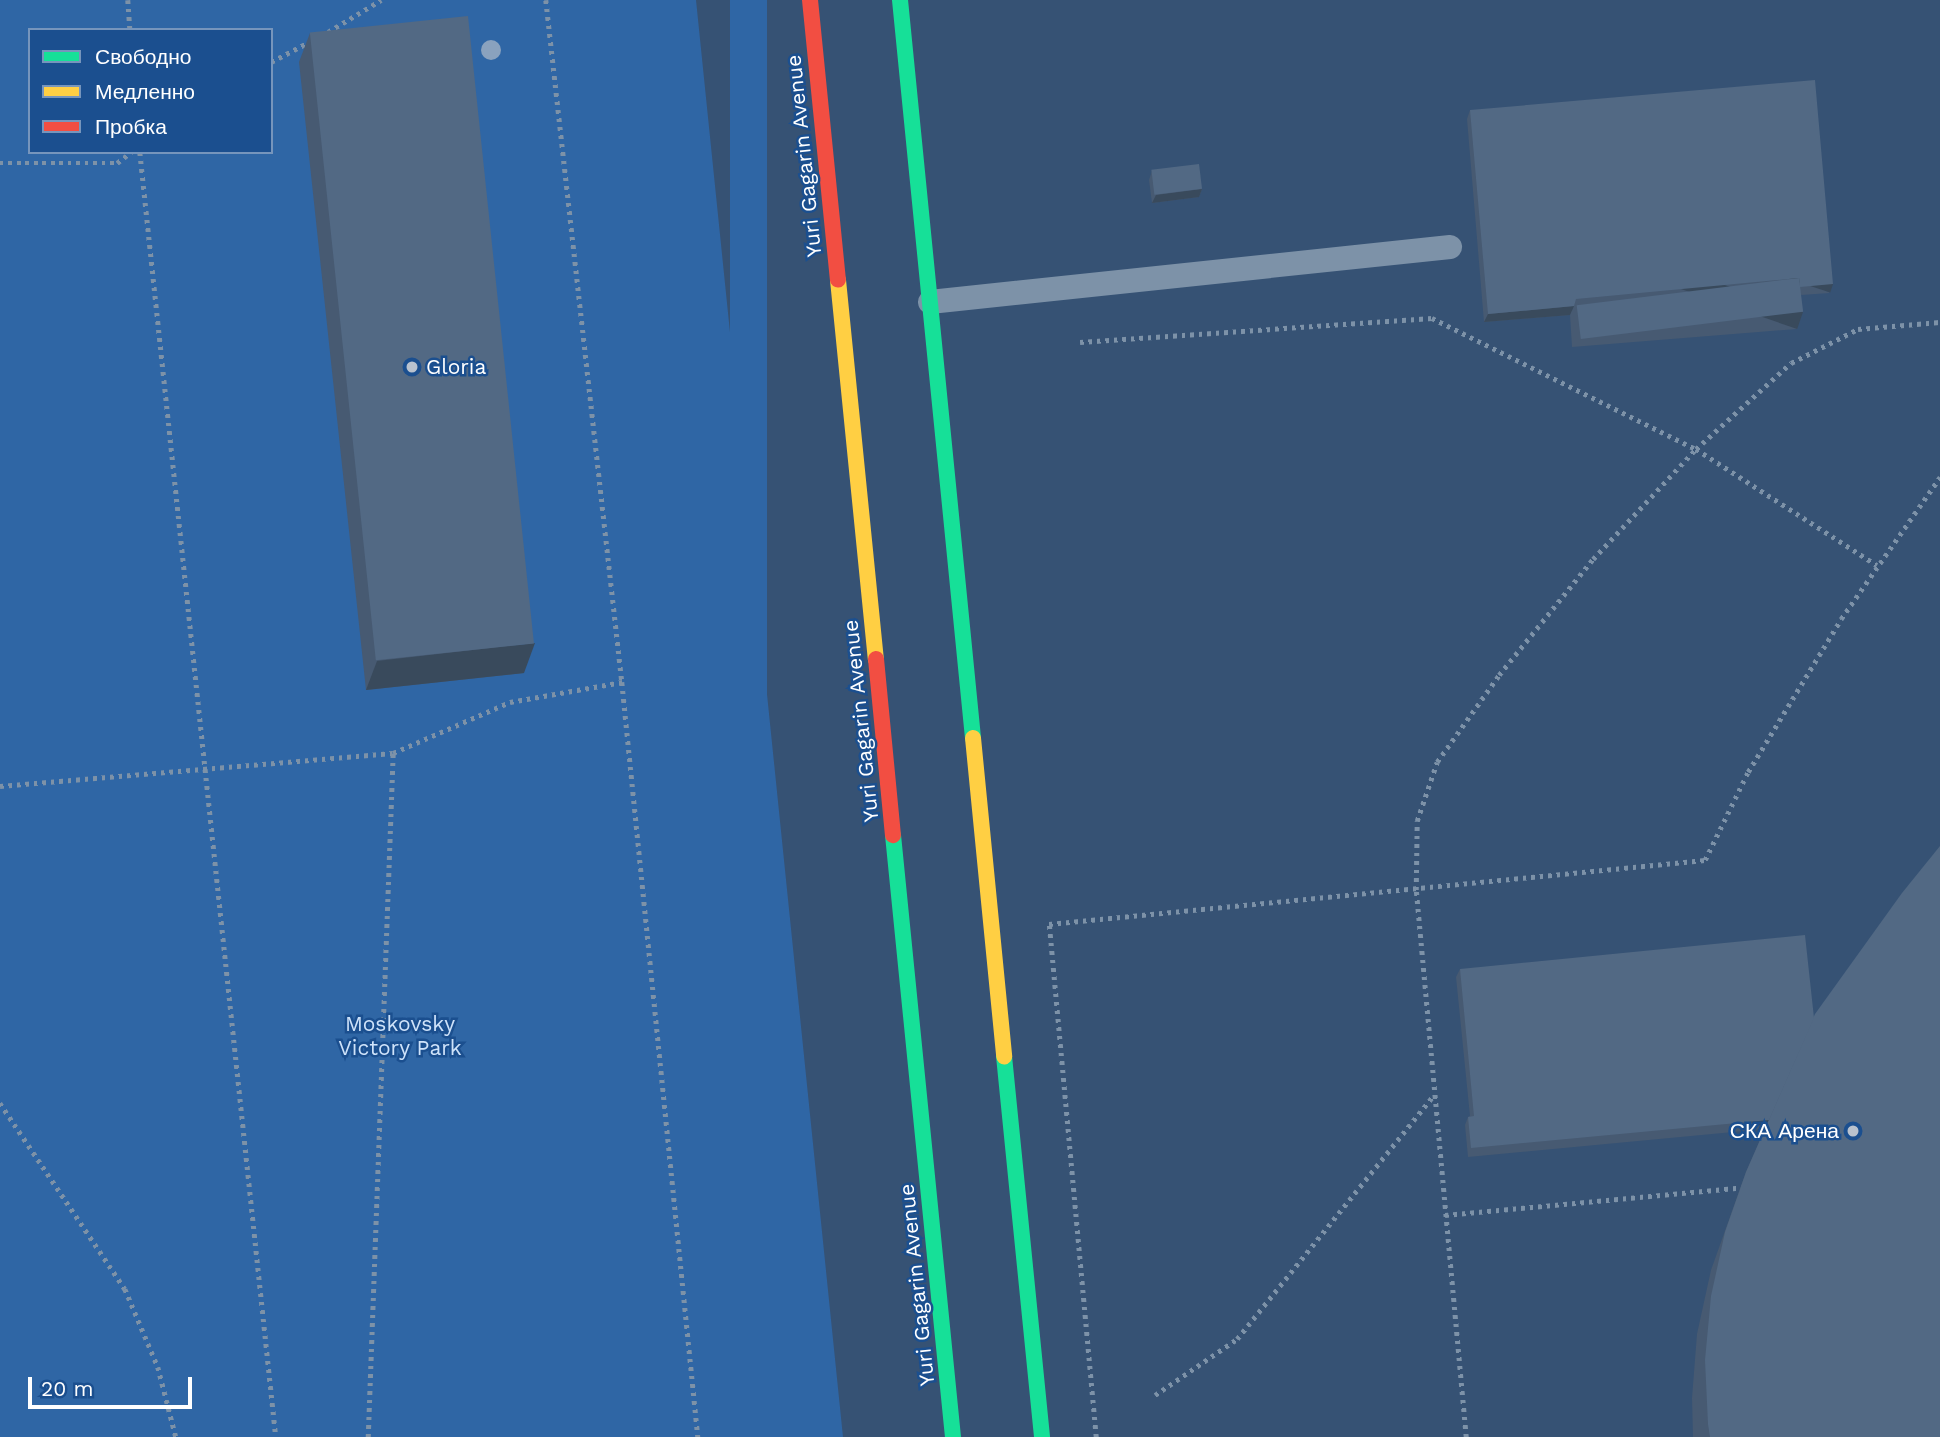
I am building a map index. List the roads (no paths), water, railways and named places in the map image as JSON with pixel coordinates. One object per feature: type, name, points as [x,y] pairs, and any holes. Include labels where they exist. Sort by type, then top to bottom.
[{"type":"main road","name":"Yuri Gagarin Avenue","points":[[810,0],[953,1437]]},
{"type":"main road","points":[[900,0],[1042,1437]]},
{"type":"lane","points":[[930,302],[1450,247]]},
{"type":"place","name":"Gloria","points":[[412,367]]},
{"type":"place","name":"СКА Арена","points":[[1853,1131]]},
{"type":"park label","name":"Moskovsky Victory Park","points":[[400,1036]]}]
